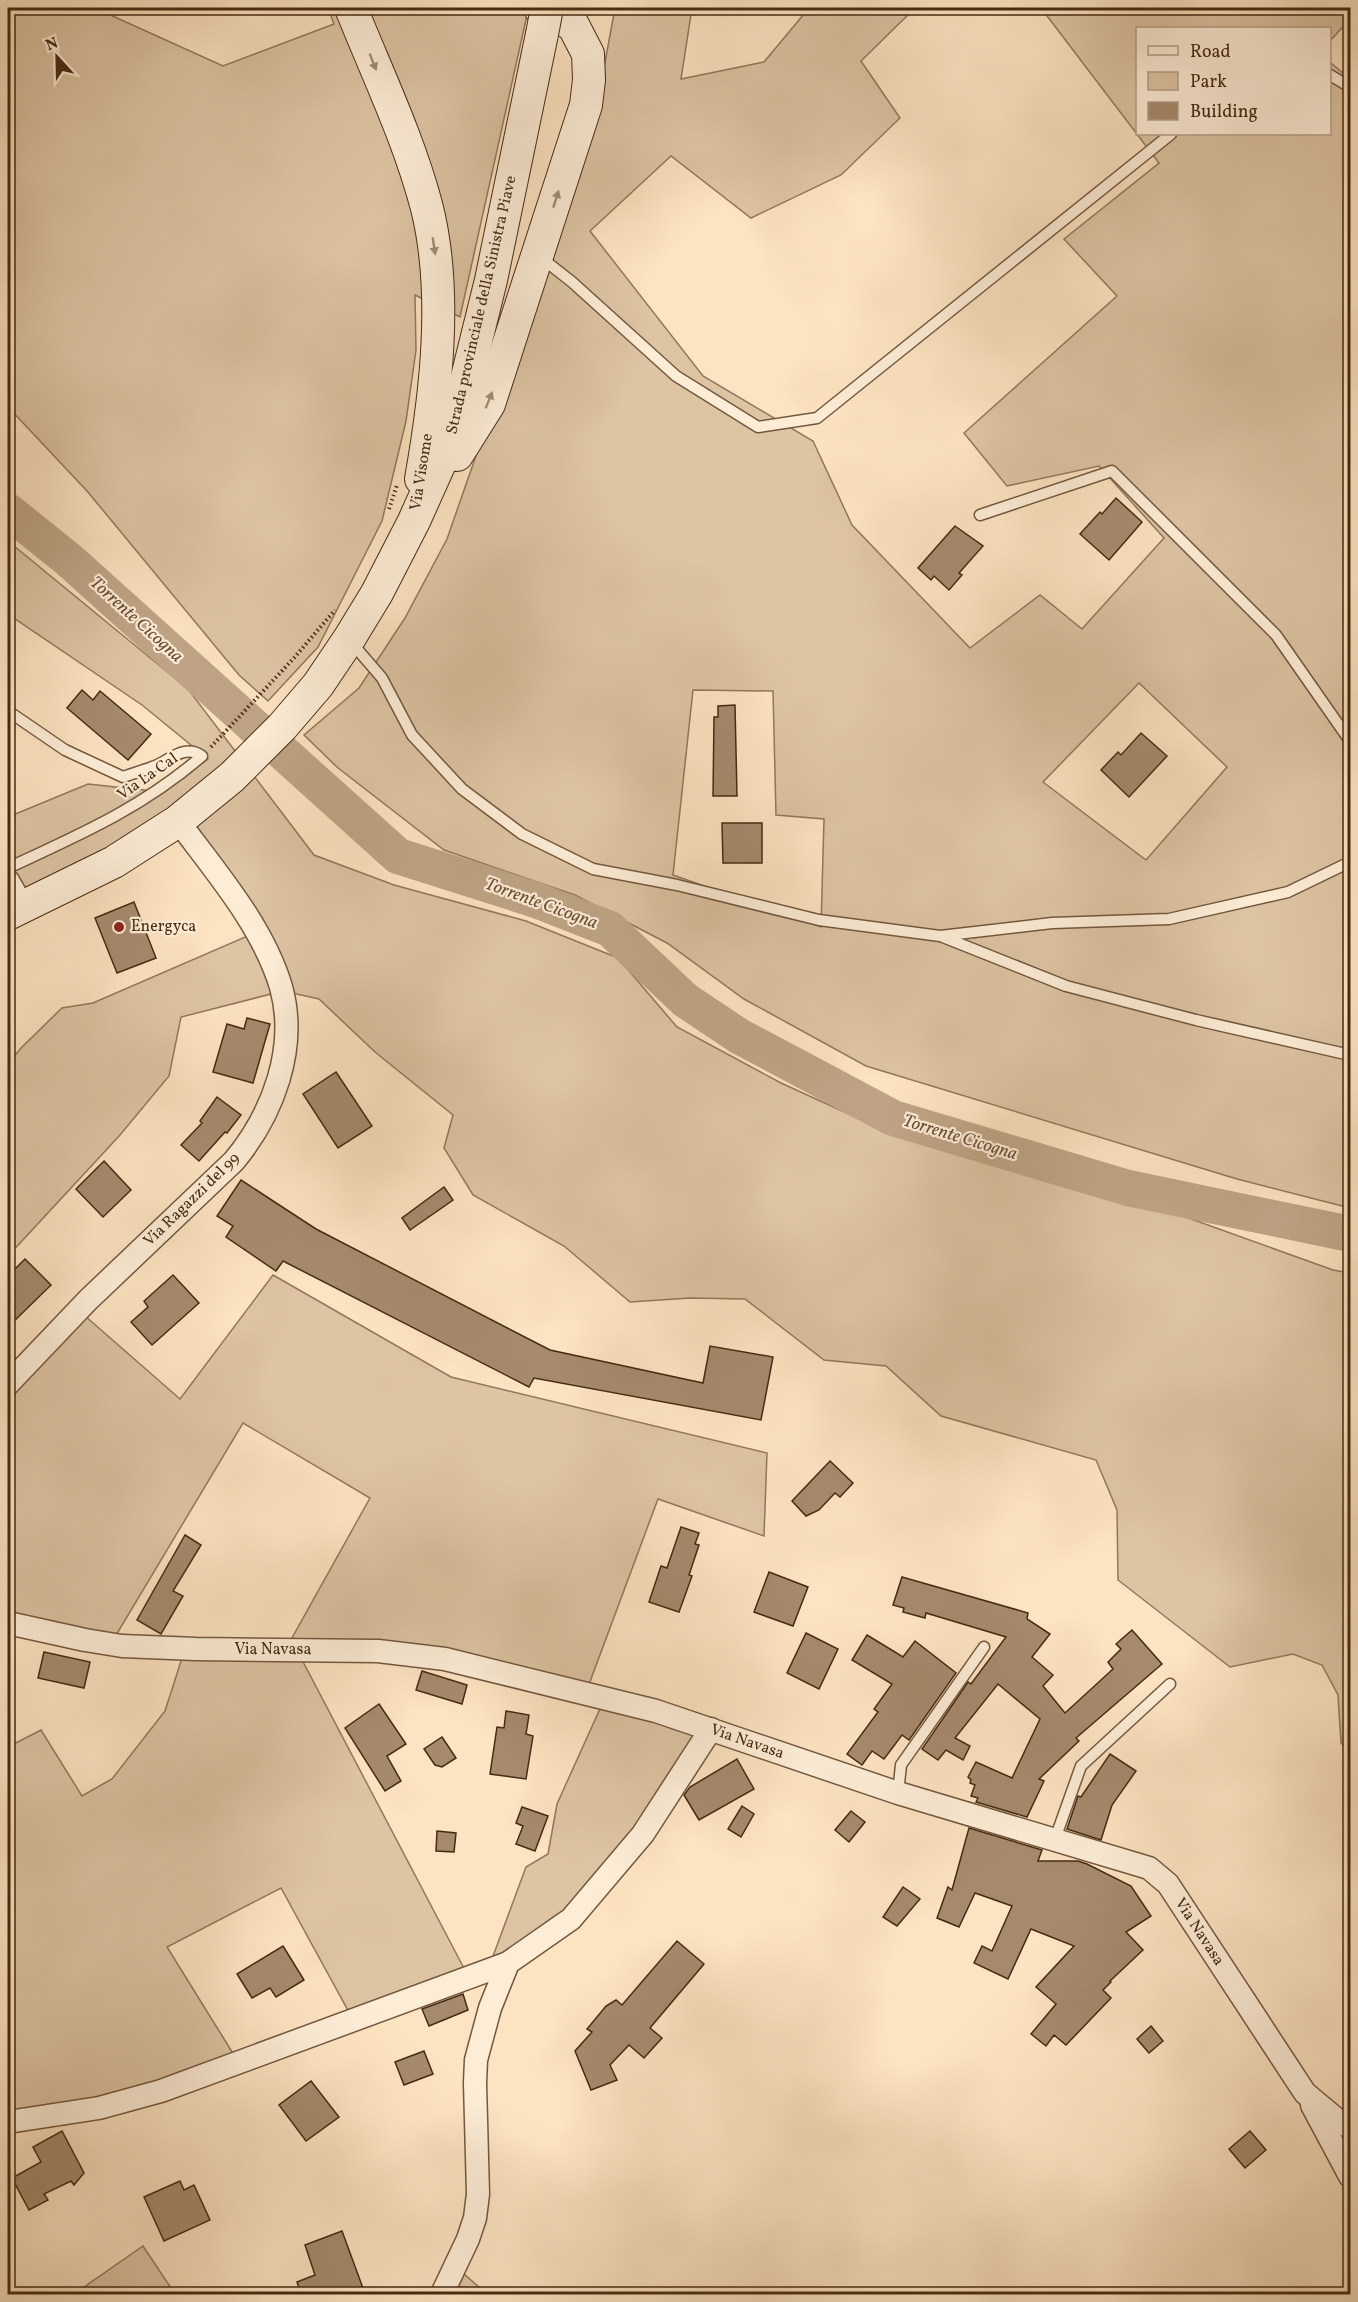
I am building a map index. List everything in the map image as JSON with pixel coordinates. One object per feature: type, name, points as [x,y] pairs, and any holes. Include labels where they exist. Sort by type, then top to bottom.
[{"type":"street","name":"Via Visome","points":[[351,8],[413,165],[427,208],[435,252],[438,351],[427,447],[401,517]]},
{"type":"street","name":"Via Visome","points":[[401,517],[489,404],[586,105],[589,80],[588,54],[573,25],[543,16]]},
{"type":"street","name":"Strada provinciale della Sinistra Piave","points":[[13,900],[114,862],[178,820],[232,777],[282,727],[318,685],[349,639],[401,517],[453,434],[491,280],[543,16]]},
{"type":"street","name":"Via Ragazzi del 99","points":[[8,1384],[88,1300],[234,1161],[249,1143],[261,1123],[278,1080],[283,1059],[285,1006],[273,968],[248,920],[178,820]]},
{"type":"street","name":"Via Navasa","points":[[8,1623],[122,1646],[196,1650],[378,1651],[411,1653],[445,1659],[607,1697],[711,1729],[898,1792],[1149,1868],[1168,1884],[1305,2093],[1341,2123],[1350,2127]]},
{"type":"street","points":[[8,2122],[99,2108],[161,2091],[508,1962],[570,1919],[643,1834],[711,1729]]},
{"type":"street","points":[[442,2295],[468,2239],[475,2218],[478,2193],[476,2060],[490,2008],[508,1962]]},
{"type":"street","points":[[1305,2093],[1350,2176]]},
{"type":"lane","points":[[1331,76],[1350,87]]},
{"type":"lane","points":[[537,254],[572,282],[676,376],[758,427],[817,418],[1169,135]]},
{"type":"lane","points":[[980,515],[1112,471],[1276,635],[1350,741]]},
{"type":"lane","points":[[349,639],[382,678],[412,735],[462,789],[522,834],[593,869],[677,885],[819,920],[940,936],[1066,986],[1196,1020],[1350,1055]]},
{"type":"lane","name":"Via La Cal","points":[[8,711],[65,750],[123,777],[156,765],[181,752],[195,751],[202,756],[177,777],[130,809],[100,826],[8,868]]},
{"type":"lane","points":[[940,936],[1052,923],[1169,919],[1288,892],[1350,862]]},
{"type":"lane","points":[[898,1792],[901,1765],[984,1647]]},
{"type":"lane","points":[[1055,1839],[1081,1766],[1170,1684]]},
{"type":"path","points":[[399,479],[401,517]]},
{"type":"path","points":[[215,742],[294,658],[339,605]]},
{"type":"green space","points":[[8,8],[95,8],[223,66],[334,24],[328,8],[496,8],[527,15],[460,317],[415,295],[416,350],[406,421],[382,521],[318,647],[268,701],[239,675],[87,491],[8,407]]},
{"type":"green space","points":[[615,8],[692,8],[681,79],[764,62],[809,8],[915,8],[861,61],[900,118],[841,175],[751,218],[671,156],[590,231],[703,376],[813,441],[852,525],[970,648],[1040,595],[1082,629],[1164,538],[1099,466],[1007,486],[964,433],[1117,296],[1064,239],[1159,163],[1138,135],[1331,135],[1331,63],[1350,79],[1350,1208],[1237,1179],[866,1066],[744,999],[667,943],[575,895],[444,850],[338,768],[304,735],[359,688],[405,618],[447,539],[596,111]],"holes":[[[1139,683],[1227,767],[1146,860],[1043,782]],[[693,690],[773,691],[776,815],[824,819],[821,927],[673,875]]]},
{"type":"green space","points":[[1041,8],[1350,8],[1350,19],[1331,40],[1331,27],[1136,27],[1136,133]]},
{"type":"green space","points":[[8,541],[188,689],[314,855],[394,885],[526,921],[618,958],[677,1027],[781,1083],[897,1136],[1180,1215],[1333,1270],[1350,1273],[1350,1752],[1341,1743],[1338,1695],[1322,1665],[1293,1654],[1230,1667],[1118,1580],[1117,1510],[1096,1460],[941,1416],[886,1366],[824,1360],[745,1299],[690,1298],[630,1302],[564,1246],[473,1195],[444,1148],[453,1115],[375,1052],[319,999],[283,991],[181,1017],[169,1076],[120,1135],[8,1256],[8,1064],[62,1008],[93,1003],[250,935],[180,816],[8,896],[8,817],[88,784],[162,792],[208,759],[142,705],[8,614]]},
{"type":"green space","points":[[273,1275],[451,1377],[767,1453],[764,1536],[658,1499],[585,1695],[443,1662],[300,1656],[467,1974],[350,2014],[281,1888],[167,1947],[234,2055],[162,2084],[8,2117],[8,1747],[41,1730],[82,1796],[112,1779],[165,1711],[183,1655],[288,1645],[370,1498],[243,1423],[109,1647],[8,1628],[8,1381],[77,1309],[180,1399]]},
{"type":"green space","points":[[604,1700],[712,1735],[576,1918],[489,1967],[526,1867],[548,1854],[557,1804]]},
{"type":"green space","points":[[143,2246],[175,2294],[74,2294]]},
{"type":"green space","points":[[449,2261],[487,2294],[434,2294]]},
{"type":"building","points":[[1116,498],[1142,522],[1109,560],[1080,534]]},
{"type":"building","points":[[955,526],[983,546],[959,573],[962,575],[949,590],[934,576],[931,580],[918,568]]},
{"type":"building","points":[[82,690],[93,700],[100,691],[151,734],[128,760],[67,708]]},
{"type":"building","points":[[735,705],[737,796],[713,796],[714,717],[718,717],[718,706]]},
{"type":"building","points":[[1141,733],[1167,756],[1129,797],[1101,770],[1118,752],[1121,755]]},
{"type":"building","points":[[722,823],[762,823],[762,863],[723,863]]},
{"type":"building","points":[[134,902],[156,958],[117,973],[95,918]]},
{"type":"building","points":[[247,1018],[270,1024],[253,1083],[213,1072],[227,1024],[244,1029]]},
{"type":"building","points":[[336,1072],[372,1126],[338,1148],[303,1094]]},
{"type":"building","points":[[217,1097],[241,1115],[199,1161],[181,1145],[202,1123],[200,1121]]},
{"type":"building","points":[[104,1161],[131,1190],[103,1217],[76,1189]]},
{"type":"building","points":[[241,1180],[316,1229],[550,1350],[703,1383],[710,1346],[773,1357],[761,1420],[534,1378],[529,1387],[283,1261],[276,1271],[226,1237],[233,1226],[217,1216]]},
{"type":"building","points":[[444,1187],[453,1200],[410,1230],[402,1218]]},
{"type":"building","points":[[25,1259],[51,1285],[8,1327],[8,1276]]},
{"type":"building","points":[[173,1275],[199,1303],[152,1345],[131,1322],[148,1307],[144,1301]]},
{"type":"building","points":[[830,1461],[853,1483],[840,1497],[835,1493],[819,1510],[806,1516],[792,1501]]},
{"type":"building","points":[[681,1527],[699,1533],[695,1544],[699,1545],[689,1575],[692,1576],[679,1612],[649,1602],[661,1566],[667,1568]]},
{"type":"building","points":[[185,1535],[201,1545],[173,1591],[183,1596],[161,1634],[137,1620]]},
{"type":"building","points":[[769,1572],[808,1587],[793,1626],[754,1612]]},
{"type":"building","points":[[902,1577],[1028,1613],[1027,1619],[1050,1634],[1032,1657],[1053,1675],[1043,1686],[1065,1713],[1113,1669],[1108,1662],[1121,1649],[1116,1644],[1132,1630],[1162,1664],[1076,1738],[1079,1741],[1039,1779],[1044,1781],[1027,1817],[976,1802],[978,1798],[971,1796],[975,1785],[970,1783],[971,1780],[968,1777],[976,1762],[1012,1778],[1040,1719],[998,1684],[955,1738],[970,1746],[963,1760],[946,1750],[938,1760],[922,1749],[968,1682],[971,1684],[1006,1637],[926,1613],[925,1618],[903,1612],[904,1608],[893,1605]]},
{"type":"building","points":[[806,1633],[838,1649],[819,1689],[787,1673]]},
{"type":"building","points":[[867,1635],[903,1657],[915,1641],[956,1673],[909,1740],[902,1735],[884,1759],[872,1751],[862,1765],[847,1754],[878,1712],[874,1709],[892,1684],[852,1660]]},
{"type":"building","points":[[44,1652],[90,1662],[84,1688],[38,1678]]},
{"type":"building","points":[[422,1671],[467,1685],[462,1704],[416,1690]]},
{"type":"building","points":[[379,1704],[406,1744],[387,1756],[401,1781],[385,1791],[345,1728]]},
{"type":"building","points":[[506,1711],[529,1715],[526,1734],[533,1736],[526,1779],[490,1774],[497,1727],[504,1728]]},
{"type":"building","points":[[442,1737],[456,1758],[442,1767],[435,1765],[424,1749]]},
{"type":"building","points":[[1110,1754],[1136,1771],[1112,1805],[1101,1840],[1067,1829],[1078,1796],[1081,1797]]},
{"type":"building","points":[[737,1759],[754,1789],[699,1820],[684,1795],[690,1787]]},
{"type":"building","points":[[742,1806],[754,1814],[741,1837],[728,1829]]},
{"type":"building","points":[[522,1807],[548,1816],[535,1851],[516,1844],[523,1826],[516,1823]]},
{"type":"building","points":[[851,1811],[865,1822],[849,1842],[835,1830]]},
{"type":"building","points":[[969,1828],[1042,1850],[1038,1861],[1078,1861],[1087,1864],[1131,1886],[1151,1916],[1126,1932],[1143,1950],[1110,1981],[1103,1990],[1111,1998],[1066,2045],[1054,2035],[1046,2046],[1031,2034],[1056,2004],[1036,1987],[1074,1946],[1031,1929],[1008,1979],[974,1963],[982,1946],[992,1951],[1012,1906],[975,1893],[959,1927],[937,1918],[948,1887],[952,1890]]},
{"type":"building","points":[[437,1831],[456,1833],[454,1852],[436,1851]]},
{"type":"building","points":[[903,1887],[920,1899],[897,1926],[883,1917]]},
{"type":"building","points":[[677,1941],[704,1964],[650,2028],[662,2038],[644,2058],[629,2045],[610,2065],[617,2080],[591,2090],[575,2051],[592,2032],[587,2029],[606,2006],[616,2000],[622,2005]]},
{"type":"building","points":[[283,1946],[304,1980],[276,1997],[270,1988],[252,1998],[237,1974]]},
{"type":"building","points":[[463,1994],[468,2010],[429,2026],[422,2009]]},
{"type":"building","points":[[1151,2026],[1163,2041],[1149,2053],[1137,2039]]},
{"type":"building","points":[[424,2051],[433,2074],[404,2085],[395,2062]]},
{"type":"building","points":[[311,2081],[339,2117],[306,2141],[279,2105]]},
{"type":"building","points":[[62,2131],[84,2173],[74,2185],[71,2181],[44,2194],[48,2200],[29,2210],[12,2178],[41,2162],[33,2147]]},
{"type":"building","points":[[1250,2131],[1266,2150],[1245,2168],[1229,2149]]},
{"type":"building","points":[[180,2181],[184,2190],[194,2185],[210,2220],[164,2241],[144,2197]]},
{"type":"building","points":[[342,2231],[364,2291],[356,2295],[301,2295],[297,2282],[315,2275],[305,2245]]},
{"type":"waterway","name":"Torrente Cicogna","points":[[8,511],[69,560],[398,856],[536,900],[610,929],[685,1000],[739,1036],[893,1118],[1128,1188],[1350,1234]]},
{"type":"place","name":"Energyca","points":[[119,927]]}]
